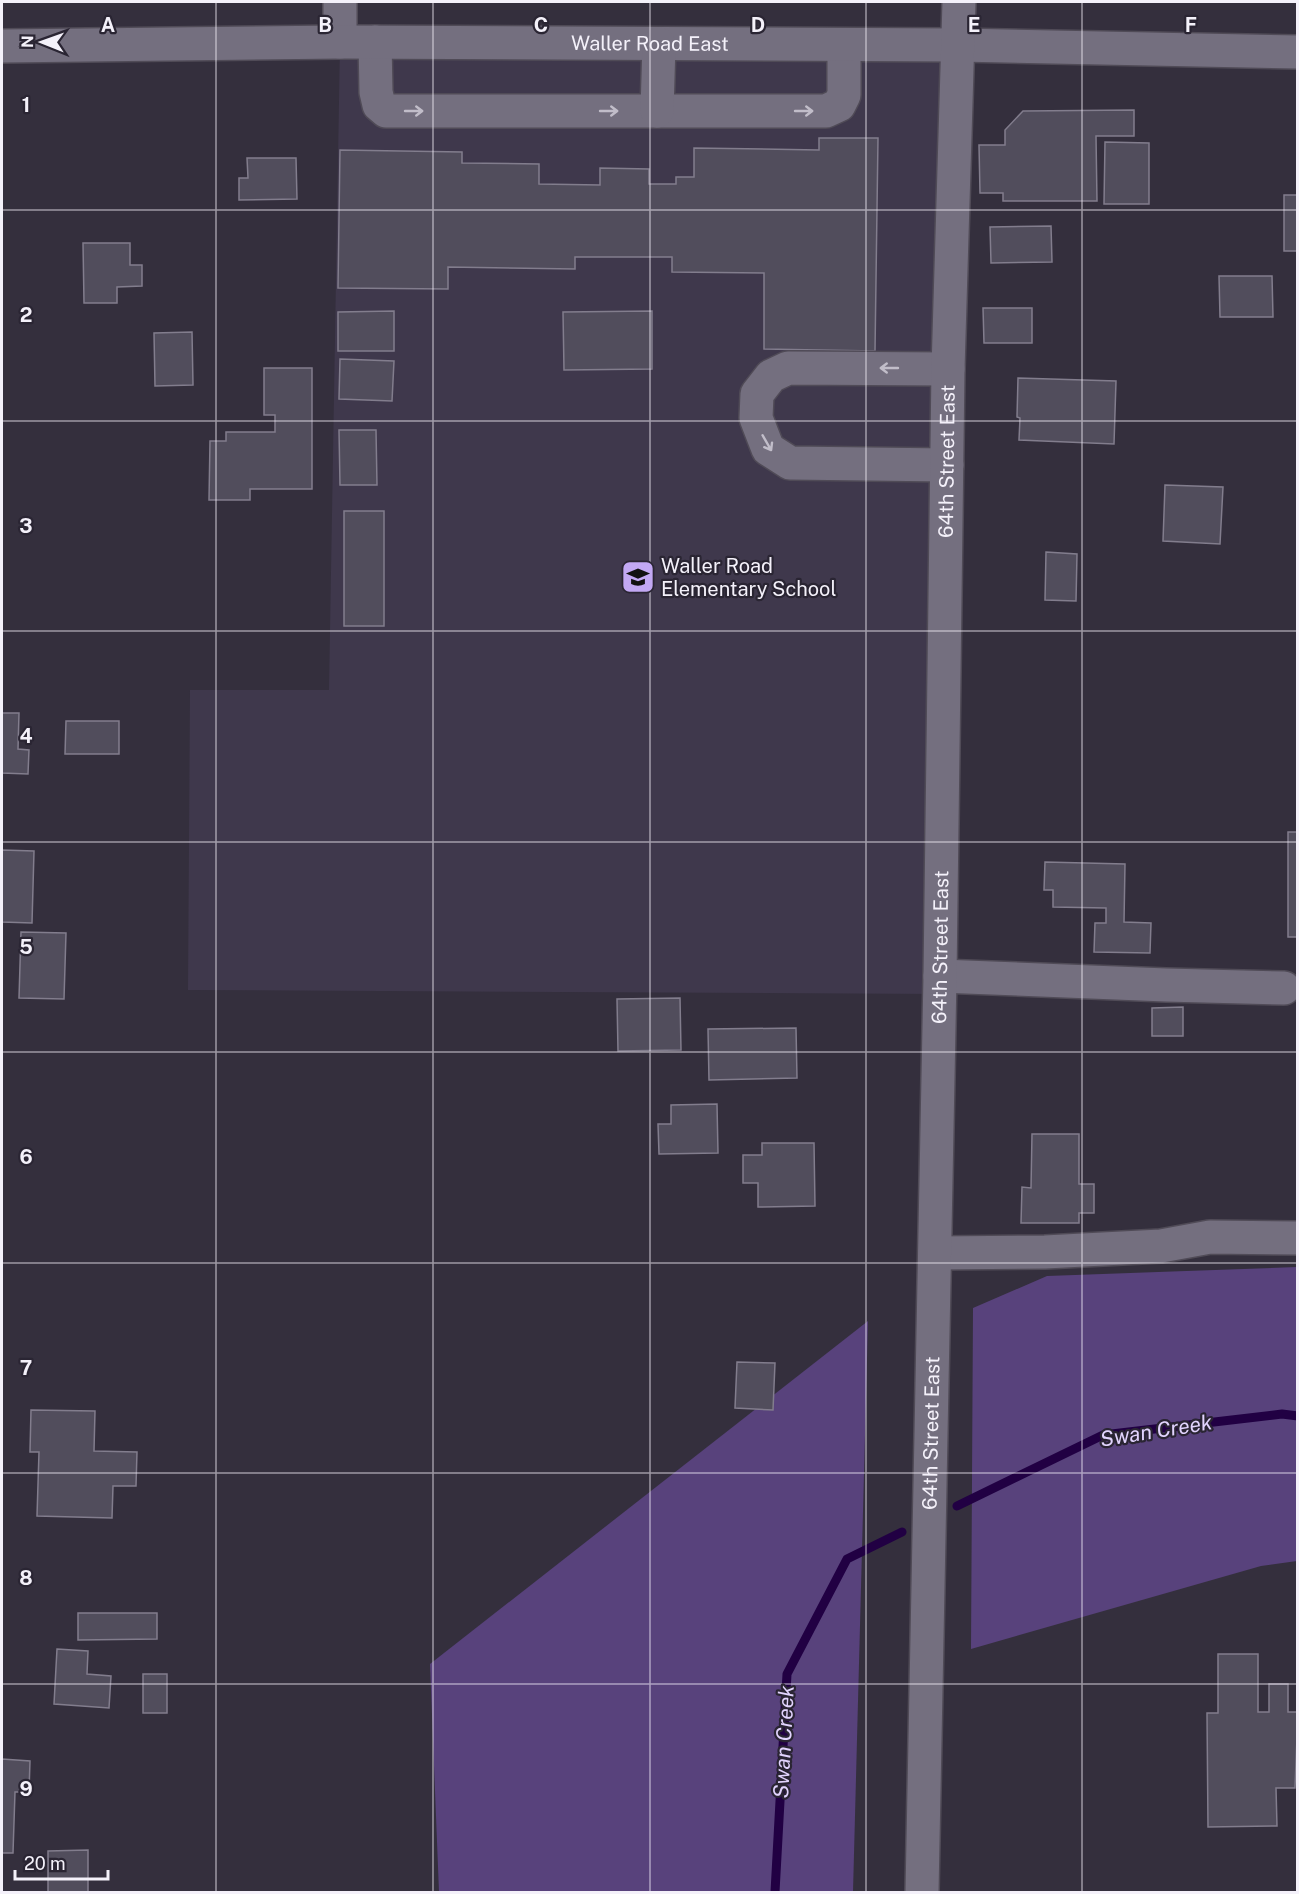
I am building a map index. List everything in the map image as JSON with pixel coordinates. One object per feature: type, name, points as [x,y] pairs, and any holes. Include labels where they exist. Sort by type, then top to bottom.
[{"type":"street","points":[[340,2],[340,42]]},
{"type":"street","name":"64th Street East","points":[[922,1893],[940,976],[948,369],[959,2]]},
{"type":"street","points":[[375,42],[376,92],[379,105],[386,111],[826,111],[839,105],[844,95],[844,45]]},
{"type":"street","name":"Waller Road East","points":[[2,46],[375,42],[959,45],[1298,52]]},
{"type":"street","points":[[657,111],[660,44]]},
{"type":"street","points":[[947,465],[790,463],[768,449],[756,418],[757,394],[771,376],[788,368],[948,369]]},
{"type":"street","points":[[940,976],[1284,988]]},
{"type":"street","points":[[935,1253],[1045,1252],[1161,1246],[1210,1237],[1298,1238]]},
{"type":"shaded area","name":"Waller Road Elementary School","points":[[340,42],[959,45],[940,994],[188,990],[190,690],[329,690]]},
{"type":"shaded area","points":[[1297,1267],[1297,1561],[1261,1566],[971,1649],[973,1308],[1047,1276]]},
{"type":"shaded area","points":[[868,1321],[853,1892],[439,1892],[430,1664]]},
{"type":"building","points":[[1134,110],[1134,136],[1096,136],[1097,201],[1003,201],[1003,193],[980,193],[979,145],[1005,145],[1005,130],[1023,111]]},
{"type":"building","points":[[819,138],[878,138],[875,351],[764,349],[764,273],[672,272],[672,257],[575,257],[575,269],[448,267],[448,289],[338,288],[340,150],[462,152],[462,163],[539,164],[539,184],[600,185],[600,168],[649,169],[649,184],[676,184],[676,177],[694,177],[694,148],[819,150]]},
{"type":"building","points":[[1105,142],[1149,143],[1149,204],[1104,204]]},
{"type":"building","points":[[247,158],[296,158],[297,199],[239,200],[239,178],[248,178]]},
{"type":"building","points":[[1284,195],[1298,195],[1298,251],[1284,251]]},
{"type":"building","points":[[1051,226],[1052,262],[991,263],[990,227]]},
{"type":"building","points":[[83,243],[130,243],[130,265],[142,265],[142,286],[117,287],[117,303],[84,303]]},
{"type":"building","points":[[1219,276],[1272,276],[1273,317],[1220,317]]},
{"type":"building","points":[[983,308],[1032,308],[1032,343],[984,343]]},
{"type":"building","points":[[394,311],[394,351],[338,351],[338,312]]},
{"type":"building","points":[[652,311],[652,369],[564,370],[563,312]]},
{"type":"building","points":[[192,332],[193,385],[155,386],[154,333]]},
{"type":"building","points":[[340,359],[394,361],[392,401],[339,399]]},
{"type":"building","points":[[264,368],[312,368],[312,489],[250,489],[250,500],[209,500],[210,441],[226,441],[226,432],[275,432],[275,415],[264,415]]},
{"type":"building","points":[[1018,378],[1116,381],[1114,444],[1019,440]]},
{"type":"building","points":[[339,430],[376,430],[377,485],[340,485]]},
{"type":"building","points":[[1165,485],[1223,487],[1220,544],[1163,541]]},
{"type":"building","points":[[344,511],[384,511],[384,626],[344,626]]},
{"type":"building","points":[[1046,552],[1077,554],[1076,601],[1045,600]]},
{"type":"building","points":[[2,713],[19,713],[18,749],[29,750],[28,774],[2,773]]},
{"type":"building","points":[[66,721],[119,721],[119,754],[65,754]]},
{"type":"building","points":[[1288,832],[1298,832],[1298,937],[1288,937]]},
{"type":"building","points":[[2,850],[34,851],[32,923],[2,922]]},
{"type":"building","points":[[1045,862],[1125,864],[1124,922],[1151,923],[1150,953],[1094,952],[1095,923],[1106,923],[1106,908],[1053,907],[1053,890],[1044,890]]},
{"type":"building","points":[[21,932],[66,933],[64,999],[19,998]]},
{"type":"building","points":[[680,998],[681,1050],[618,1051],[617,999]]},
{"type":"building","points":[[1183,1007],[1183,1036],[1152,1036],[1152,1008]]},
{"type":"building","points":[[796,1028],[797,1078],[709,1080],[708,1029]]},
{"type":"building","points":[[717,1104],[718,1153],[659,1154],[658,1124],[671,1124],[671,1105]]},
{"type":"building","points":[[1032,1134],[1079,1134],[1079,1184],[1094,1184],[1094,1213],[1079,1213],[1079,1223],[1021,1223],[1022,1187],[1031,1188]]},
{"type":"building","points":[[762,1143],[814,1143],[815,1206],[758,1207],[758,1183],[743,1183],[743,1155],[762,1155]]},
{"type":"building","points":[[737,1362],[775,1363],[773,1410],[735,1408]]},
{"type":"building","points":[[31,1410],[95,1411],[94,1451],[137,1452],[136,1486],[113,1486],[112,1518],[37,1516],[39,1452],[30,1452]]},
{"type":"building","points":[[78,1613],[157,1613],[157,1639],[78,1640]]},
{"type":"building","points":[[57,1649],[88,1651],[87,1674],[111,1676],[109,1708],[54,1704]]},
{"type":"building","points":[[1218,1654],[1258,1654],[1258,1712],[1269,1712],[1269,1684],[1288,1684],[1288,1712],[1298,1712],[1295,1788],[1276,1788],[1277,1826],[1208,1827],[1207,1713],[1218,1713]]},
{"type":"building","points":[[143,1674],[167,1674],[167,1713],[143,1713]]},
{"type":"building","points":[[2,1759],[30,1761],[29,1792],[15,1792],[13,1853],[2,1853]]},
{"type":"building","points":[[88,1850],[88,1892],[48,1892],[48,1851]]},
{"type":"waterway","name":"Swan Creek","points":[[957,1506],[1103,1435],[1282,1414],[1298,1416]]},
{"type":"waterway","name":"Swan Creek","points":[[775,1892],[787,1674],[847,1559],[902,1532]]},
{"type":"place","name":"Waller Road Elementary School","points":[[638,577]]}]
